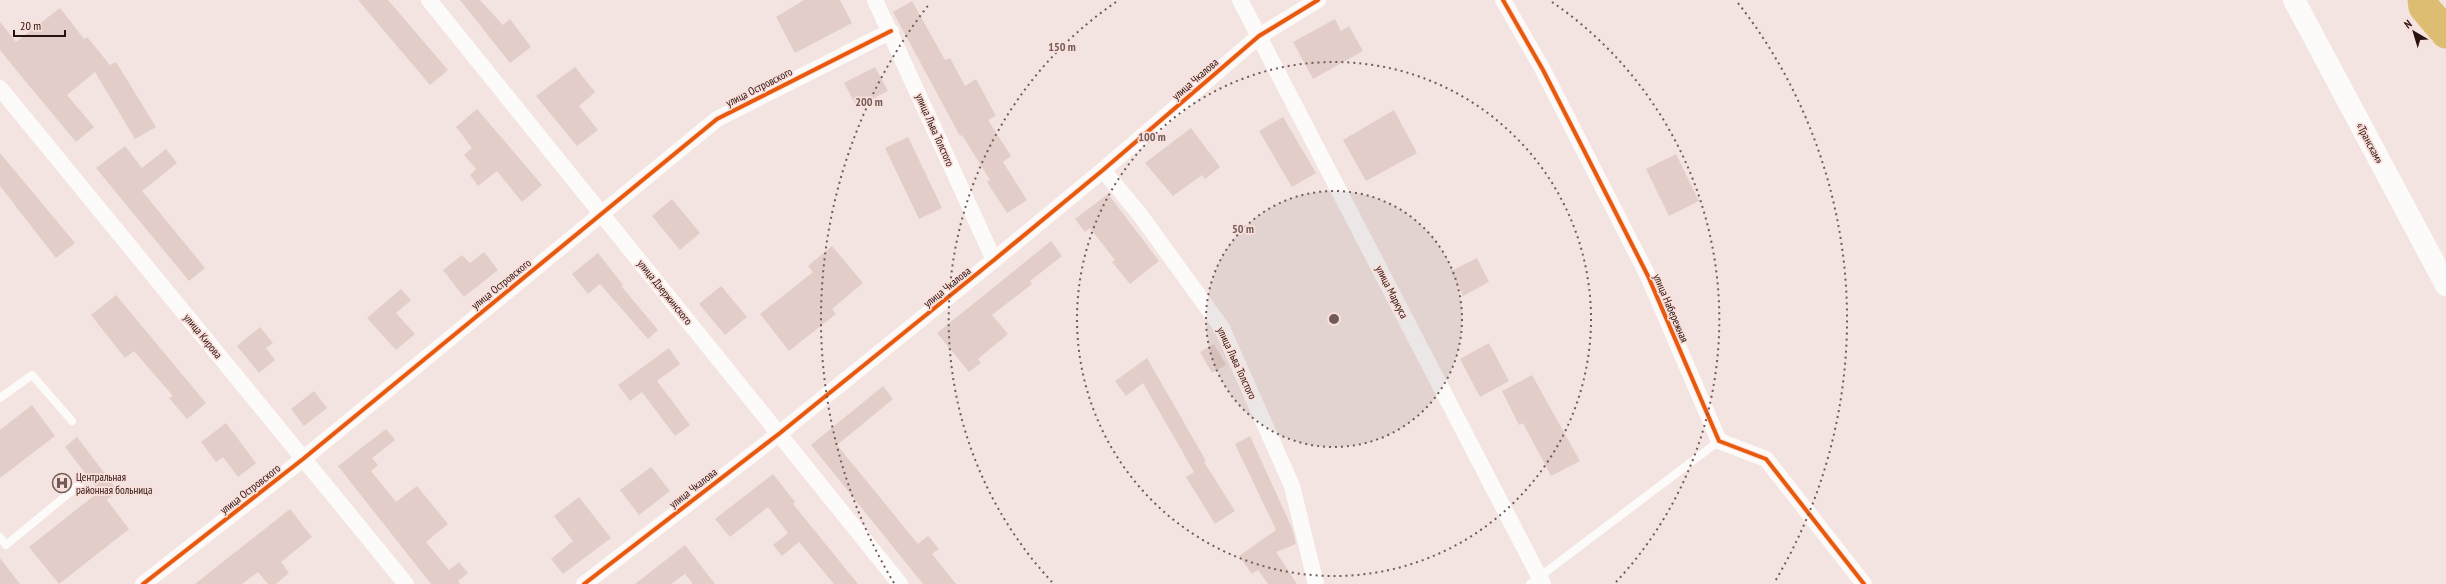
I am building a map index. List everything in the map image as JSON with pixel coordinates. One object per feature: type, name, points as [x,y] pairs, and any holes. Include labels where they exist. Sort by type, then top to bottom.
[{"type":"highway","name":"«Транскам»","points":[[2294,0],[2446,285]]},
{"type":"street","name":"улица Дзержинского","points":[[429,0],[780,433],[900,584]]},
{"type":"street","name":"улица Льва Толстого","points":[[875,0],[891,31],[994,260]]},
{"type":"street","name":"улица Маркуса","points":[[1240,0],[1538,582]]},
{"type":"street","name":"улица Чкалова","points":[[584,584],[780,433],[994,260],[1103,170],[1259,36],[1318,0]]},
{"type":"street","name":"улица Набережная","points":[[1503,0],[1542,70],[1648,276],[1719,441]]},
{"type":"street","name":"улица Островского","points":[[143,584],[303,458],[717,119],[891,31]]},
{"type":"street","name":"улица Кирова","points":[[0,88],[406,584]]},
{"type":"street","name":"улица Льва Толстого","points":[[1103,170],[1141,216],[1222,328],[1292,486],[1316,584]]},
{"type":"street","points":[[1719,441],[1766,459],[1864,584]]},
{"type":"lane","points":[[0,398],[32,375],[72,421]]},
{"type":"lane","points":[[1538,582],[1719,441]]},
{"type":"lane","points":[[0,537],[6,545],[79,485]]},
{"type":"building","points":[[358,0],[388,0],[448,70],[430,85]]},
{"type":"building","points":[[460,0],[480,0],[503,25],[510,19],[531,47],[510,63]]},
{"type":"building","points":[[804,0],[840,0],[852,23],[795,53],[776,17]]},
{"type":"building","points":[[912,1],[945,60],[950,58],[965,86],[976,79],[996,116],[988,120],[1011,156],[1003,162],[1027,200],[1007,213],[987,182],[990,180],[962,135],[960,136],[893,12]]},
{"type":"building","points":[[60,8],[84,39],[87,37],[110,65],[116,62],[156,127],[135,139],[95,72],[67,95],[94,127],[76,142],[0,50],[0,22],[16,42]]},
{"type":"building","points":[[1335,19],[1341,31],[1349,26],[1363,51],[1313,79],[1293,42]]},
{"type":"building","points":[[575,67],[595,92],[579,106],[598,130],[577,146],[536,96]]},
{"type":"building","points":[[875,67],[888,91],[857,107],[844,83]]},
{"type":"building","points":[[477,109],[542,185],[522,202],[497,171],[478,186],[470,175],[476,169],[464,155],[472,148],[456,127]]},
{"type":"building","points":[[1394,110],[1417,153],[1366,181],[1343,140]]},
{"type":"building","points":[[1283,117],[1316,173],[1292,187],[1259,131]]},
{"type":"building","points":[[1191,128],[1220,167],[1205,179],[1202,175],[1173,196],[1145,163]]},
{"type":"building","points":[[908,137],[942,208],[919,219],[885,148]]},
{"type":"building","points":[[125,146],[142,168],[166,149],[177,163],[142,191],[205,268],[189,281],[96,168]]},
{"type":"building","points":[[0,153],[75,243],[56,258],[0,186]]},
{"type":"building","points":[[1676,154],[1699,201],[1669,216],[1646,169]]},
{"type":"building","points":[[1108,194],[1159,261],[1130,284],[1112,262],[1115,260],[1090,228],[1085,232],[1075,219]]},
{"type":"building","points":[[672,199],[700,233],[680,250],[652,216]]},
{"type":"building","points":[[1051,241],[1062,256],[1030,281],[1032,284],[992,315],[1008,334],[978,359],[981,363],[969,372],[937,333]]},
{"type":"building","points":[[832,246],[863,283],[832,309],[836,314],[789,351],[760,314],[813,272],[808,266]]},
{"type":"building","points":[[484,252],[498,270],[464,297],[443,270],[462,255],[470,263]]},
{"type":"building","points":[[598,253],[623,285],[621,286],[658,330],[648,339],[600,284],[588,294],[572,274]]},
{"type":"building","points":[[1477,258],[1489,282],[1463,296],[1451,271]]},
{"type":"building","points":[[721,286],[747,317],[725,335],[699,304]]},
{"type":"building","points":[[401,289],[411,300],[396,313],[415,334],[396,350],[367,318]]},
{"type":"building","points":[[116,295],[206,403],[187,419],[169,398],[173,396],[134,351],[125,358],[91,315]]},
{"type":"building","points":[[260,327],[273,343],[266,348],[275,360],[259,373],[237,346]]},
{"type":"building","points":[[1489,343],[1509,381],[1480,397],[1460,359]]},
{"type":"building","points":[[1214,344],[1226,365],[1212,373],[1200,352]]},
{"type":"building","points":[[669,348],[680,364],[657,381],[690,425],[675,436],[642,392],[630,401],[618,385]]},
{"type":"building","points":[[1147,358],[1206,461],[1204,462],[1235,511],[1215,524],[1186,477],[1194,472],[1143,383],[1126,396],[1115,381]]},
{"type":"building","points":[[1532,375],[1580,461],[1551,476],[1523,423],[1519,425],[1502,391]]},
{"type":"building","points":[[883,386],[893,399],[837,445],[918,544],[928,536],[939,549],[932,554],[956,584],[923,584],[811,445]]},
{"type":"building","points":[[314,391],[327,408],[304,426],[291,409]]},
{"type":"building","points":[[32,405],[55,436],[0,478],[0,430]]},
{"type":"building","points":[[226,423],[256,463],[238,477],[223,457],[216,462],[201,442]]},
{"type":"building","points":[[386,429],[395,440],[372,458],[378,465],[371,471],[396,502],[417,486],[448,524],[426,542],[449,570],[459,562],[468,573],[458,581],[460,584],[431,584],[338,466]]},
{"type":"building","points":[[1250,436],[1292,528],[1296,544],[1276,552],[1297,584],[1268,584],[1258,570],[1252,574],[1239,556],[1276,530],[1235,444]]},
{"type":"building","points":[[77,437],[118,491],[106,500],[65,447]]},
{"type":"building","points":[[651,467],[670,491],[639,515],[620,490]]},
{"type":"building","points":[[773,474],[795,502],[793,504],[858,584],[834,584],[799,542],[782,556],[773,545],[788,533],[768,507],[730,537],[715,519]]},
{"type":"building","points":[[100,491],[129,529],[59,584],[29,547]]},
{"type":"building","points":[[579,497],[611,538],[563,574],[551,559],[573,541],[554,516]]},
{"type":"building","points":[[290,509],[312,537],[281,562],[289,573],[276,584],[268,584],[258,572],[242,584],[195,584]]},
{"type":"building","points":[[685,545],[715,584],[693,584],[685,574],[671,584],[635,584]]},
{"type":"building","points":[[0,558],[20,584],[0,584]]},
{"type":"waterway","points":[[2423,0],[2424,7],[2446,33]]},
{"type":"cycle path","points":[[584,584],[780,433],[994,260],[1103,170],[1259,36],[1318,0]]},
{"type":"cycle path","points":[[1503,0],[1543,70],[1648,276],[1719,441],[1766,459],[1864,584]]},
{"type":"cycle path","points":[[143,584],[303,459],[717,119],[891,31]]},
{"type":"place","name":"Центральная районная больница","points":[[62,483]]}]
